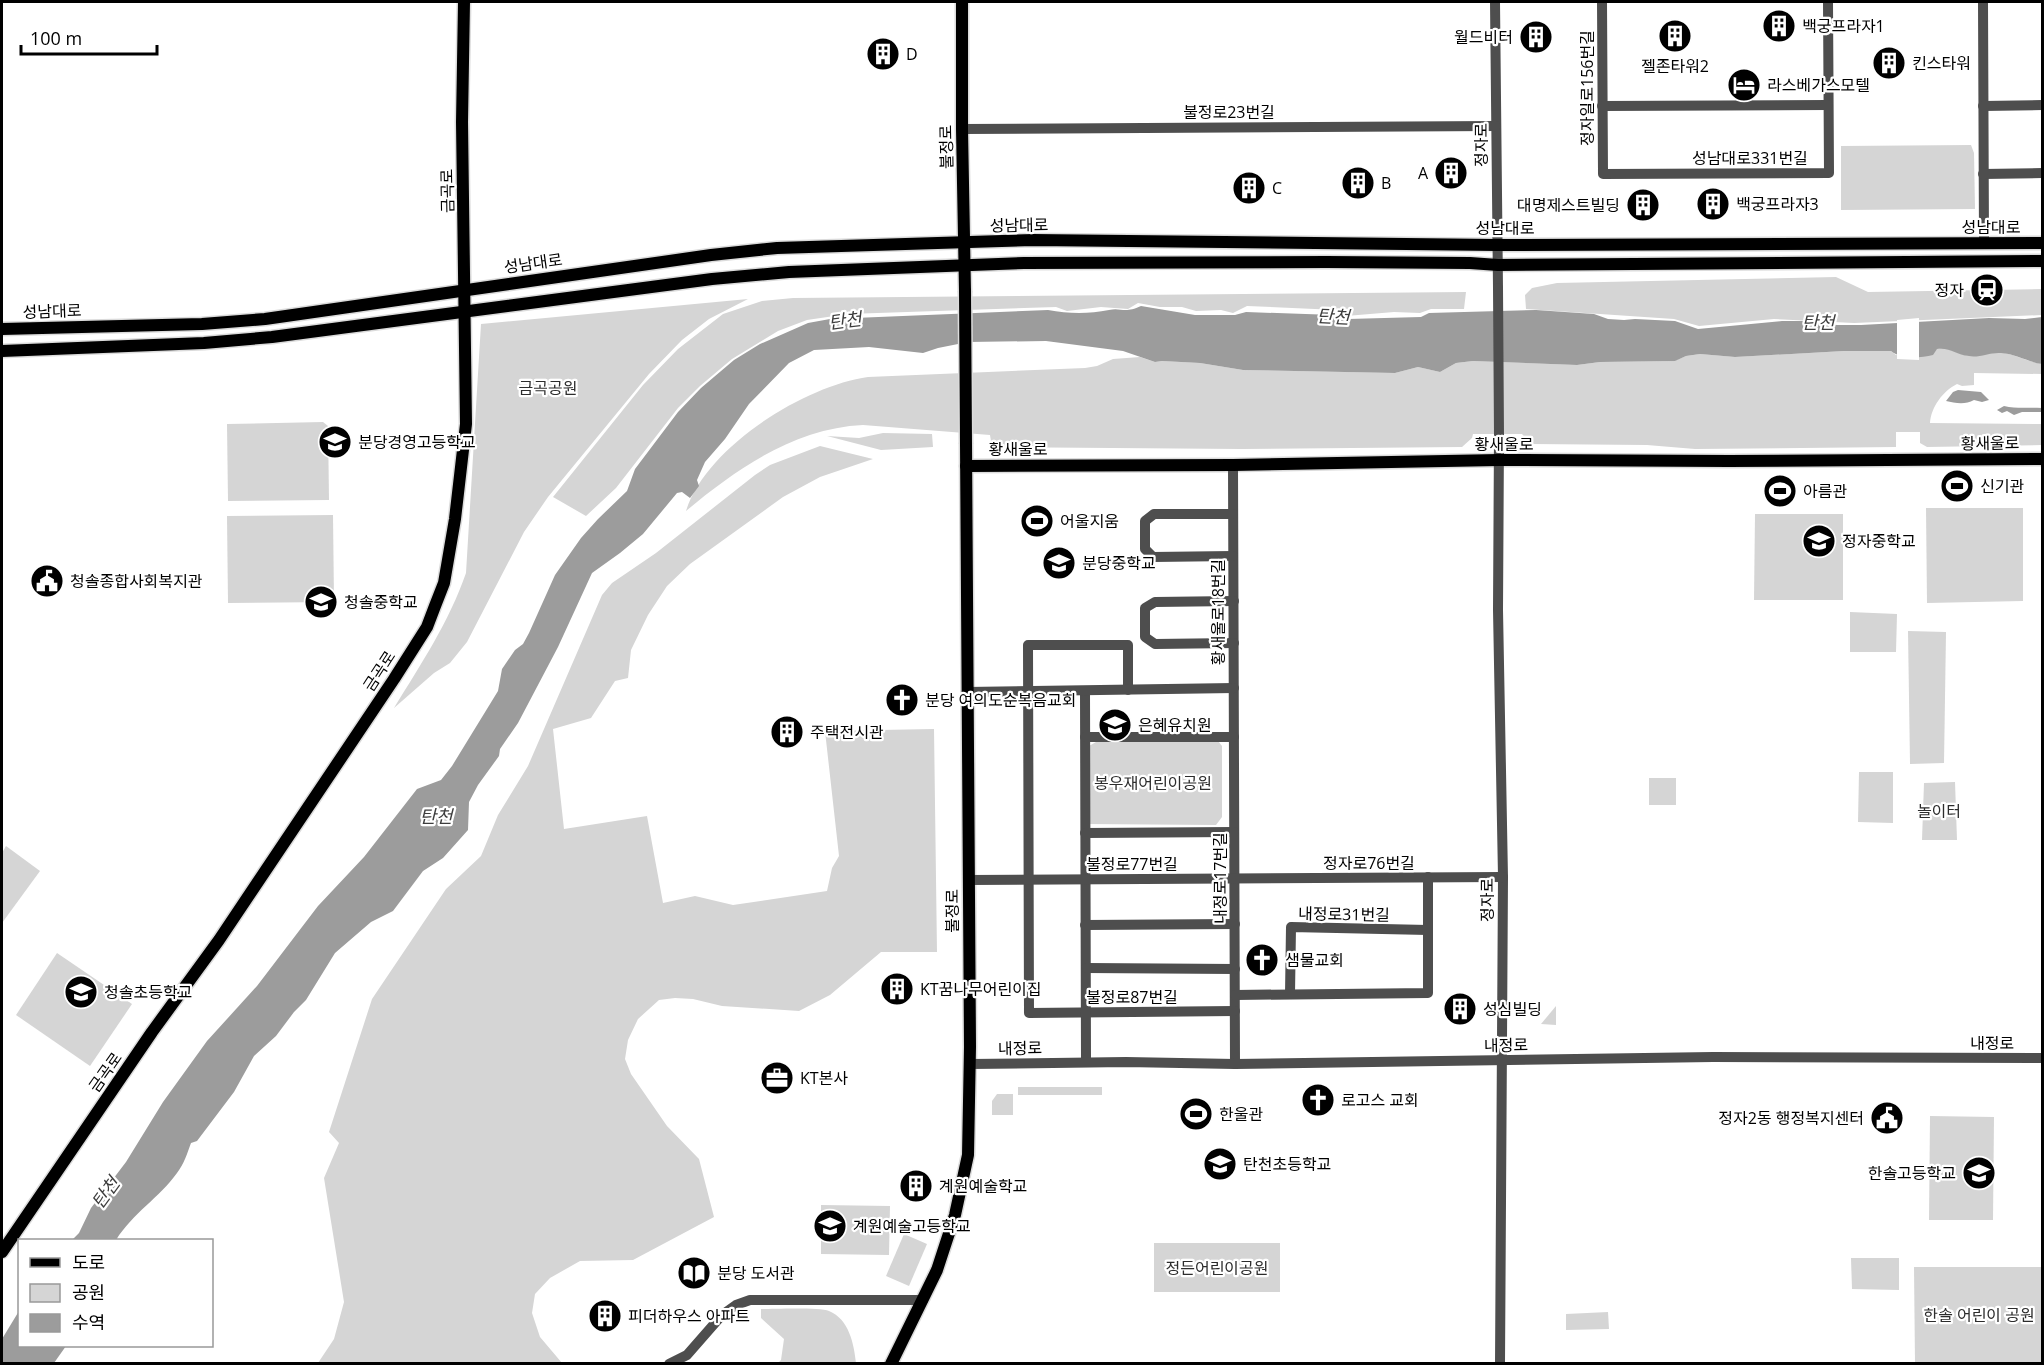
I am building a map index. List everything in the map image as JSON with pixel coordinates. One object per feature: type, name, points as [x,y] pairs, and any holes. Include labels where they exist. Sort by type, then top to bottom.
[{"type":"main road","name":"금곡로","points":[[2,1252],[219,940],[427,627],[444,583],[455,519],[466,424],[462,122],[464,2]]},
{"type":"main road","name":"불정로","points":[[891,1364],[937,1270],[964,1180],[968,1155],[962,2]]},
{"type":"main road","name":"성남대로","points":[[2,329],[202,324],[265,319],[674,260],[777,248],[1033,240],[1497,245],[2043,243]]},
{"type":"main road","name":"성남대로","points":[[2,351],[204,343],[272,337],[712,279],[789,272],[1024,263],[1315,262],[1498,265],[2043,261]]},
{"type":"main road","name":"황새울로","points":[[966,466],[1233,465],[1499,460],[2043,459]]},
{"type":"street","name":"정자로","points":[[1495,2],[1499,436],[1498,610],[1503,877],[1500,1060],[1500,1364]]},
{"type":"street","name":"정자일로156번길","points":[[1602,2],[1603,174]]},
{"type":"street","name":"성남대로331번길","points":[[1603,174],[1829,173],[1828,2]]},
{"type":"street","points":[[1983,2],[1984,243]]},
{"type":"street","points":[[1602,106],[1828,105]]},
{"type":"street","points":[[1983,106],[2043,105]]},
{"type":"street","name":"불정로23번길","points":[[962,129],[1496,126]]},
{"type":"street","points":[[1983,174],[2043,173]]},
{"type":"street","name":"황새울로18번길","points":[[1233,465],[1234,760]]},
{"type":"street","points":[[1233,514],[1154,514],[1145,521],[1145,549],[1153,556],[1233,556]]},
{"type":"street","points":[[1234,602],[1155,602],[1145,608],[1145,637],[1155,644],[1234,643]]},
{"type":"street","points":[[1029,880],[1028,645],[1128,645],[1128,690]]},
{"type":"street","points":[[967,692],[1234,688]]},
{"type":"street","points":[[1085,691],[1086,1062]]},
{"type":"street","points":[[1085,737],[1234,737]]},
{"type":"street","name":"내정로17번길","points":[[1234,760],[1236,1064]]},
{"type":"street","points":[[1085,832],[1234,832]]},
{"type":"street","points":[[1235,995],[1428,993],[1428,877]]},
{"type":"street","name":"정자로76번길","points":[[1235,879],[1503,877]]},
{"type":"street","name":"불정로77번길","points":[[968,880],[1235,879]]},
{"type":"street","name":"불정로87번길","points":[[1029,880],[1029,1013],[1235,1011]]},
{"type":"street","points":[[1085,926],[1235,924]]},
{"type":"street","name":"내정로31번길","points":[[1290,994],[1291,927],[1428,930]]},
{"type":"street","points":[[1086,968],[1235,969]]},
{"type":"street","name":"내정로","points":[[969,1064],[1086,1062],[1236,1064],[1713,1057],[2043,1058]]},
{"type":"street","points":[[669,1364],[687,1355],[712,1330],[722,1315],[736,1305],[750,1300],[923,1300]]},
{"type":"green space","points":[[1971,145],[1974,153],[1975,209],[1841,210],[1841,146]]},
{"type":"green space","points":[[1836,277],[1868,292],[2042,289],[2042,315],[1854,323],[1774,319],[1699,326],[1674,319],[1526,309],[1525,295],[1532,288],[1557,283]]},
{"type":"green space","points":[[1466,292],[1464,309],[1431,309],[1420,313],[1394,312],[1346,316],[1337,310],[1247,306],[1233,313],[1221,310],[1196,311],[1182,307],[1160,307],[1138,303],[1128,309],[1101,307],[1067,311],[1056,307],[848,314],[807,320],[778,331],[732,359],[700,386],[678,408],[616,488],[586,516],[553,497],[643,385],[678,349],[723,314],[762,301],[793,298]]},
{"type":"green space","name":"금곡공원","points":[[748,299],[709,319],[682,340],[649,374],[548,497],[524,532],[467,642],[450,663],[434,673],[394,708],[443,626],[466,573],[481,324]]},
{"type":"green space","points":[[1944,348],[1968,356],[2010,354],[2042,364],[2042,374],[1974,373],[1974,385],[1957,384],[1943,395],[1935,405],[1930,423],[2042,424],[2042,445],[1927,447],[1920,443],[1920,432],[1896,432],[1896,447],[1695,449],[1647,445],[1531,444],[1522,434],[1473,434],[1472,438],[1462,447],[1242,449],[996,447],[990,435],[863,425],[838,428],[790,442],[746,466],[686,511],[697,487],[714,464],[760,423],[815,393],[868,377],[1085,368],[1113,359],[1140,357],[1155,362],[1200,363],[1243,370],[1395,373],[1418,367],[1440,372],[1456,363],[1473,361],[1577,365],[1600,362],[1674,361],[1700,354],[1735,357],[1844,351],[1891,351],[1896,355]]},
{"type":"green space","points":[[323,422],[328,426],[329,500],[228,501],[227,424]]},
{"type":"green space","points":[[883,433],[932,434],[933,447],[881,450],[827,436],[859,438]]},
{"type":"green space","points":[[820,446],[873,459],[820,477],[783,497],[690,564],[667,586],[648,615],[631,650],[628,678],[615,681],[591,718],[553,729],[564,829],[647,816],[663,903],[695,896],[733,905],[827,891],[832,868],[839,856],[825,731],[934,729],[937,952],[881,952],[830,995],[799,1011],[722,1006],[693,999],[675,998],[659,1000],[638,1019],[628,1040],[625,1059],[631,1074],[667,1126],[699,1159],[714,1217],[633,1260],[580,1261],[550,1278],[535,1294],[532,1313],[540,1337],[562,1363],[318,1363],[334,1339],[344,1302],[324,1178],[339,1143],[329,1132],[372,999],[446,889],[481,856],[498,815],[528,766],[602,595],[612,583],[656,553],[755,475],[770,465]]},
{"type":"green space","points":[[1926,508],[2023,508],[2023,601],[1927,603]]},
{"type":"green space","points":[[1755,514],[1843,514],[1843,600],[1754,600]]},
{"type":"green space","points":[[333,515],[334,602],[228,603],[227,516]]},
{"type":"green space","points":[[1850,612],[1897,614],[1896,652],[1850,652]]},
{"type":"green space","points":[[1908,631],[1946,632],[1944,763],[1910,764]]},
{"type":"green space","name":"봉우재어린이공원","points":[[1218,741],[1222,746],[1222,817],[1216,825],[1085,824],[1089,746],[1096,742]]},
{"type":"green space","points":[[1859,772],[1893,772],[1893,823],[1858,822]]},
{"type":"green space","points":[[1649,778],[1676,778],[1676,805],[1649,805]]},
{"type":"green space","name":"놀이터","points":[[1955,782],[1957,840],[1922,840],[1924,783]]},
{"type":"green space","points":[[6,846],[40,871],[2,923],[2,853]]},
{"type":"green space","points":[[57,953],[132,1004],[90,1066],[16,1015]]},
{"type":"green space","points":[[1556,1006],[1556,1025],[1541,1024]]},
{"type":"green space","points":[[1018,1087],[1102,1087],[1102,1095],[1018,1095]]},
{"type":"green space","points":[[997,1094],[1013,1094],[1013,1115],[992,1115],[992,1101]]},
{"type":"green space","points":[[1930,1116],[1994,1117],[1993,1220],[1929,1220]]},
{"type":"green space","points":[[821,1205],[890,1206],[889,1255],[821,1254]]},
{"type":"green space","points":[[904,1234],[927,1244],[909,1286],[886,1276]]},
{"type":"green space","name":"정든어린이공원","points":[[1154,1243],[1280,1243],[1280,1292],[1154,1292]]},
{"type":"green space","points":[[1851,1258],[1899,1258],[1899,1290],[1852,1289]]},
{"type":"green space","name":"한솔 어린이 공원","points":[[1914,1267],[2042,1267],[2042,1363],[1915,1363]]},
{"type":"green space","points":[[796,1308],[829,1311],[846,1326],[854,1348],[856,1363],[778,1363],[781,1360],[784,1339],[761,1318],[761,1309]]},
{"type":"green space","points":[[1608,1312],[1609,1329],[1566,1330],[1566,1314]]},
{"type":"water","name":"탄천","points":[[1141,306],[1195,315],[1235,315],[1246,312],[1334,315],[1348,319],[1421,317],[1429,313],[1536,310],[1594,314],[1608,319],[1675,321],[1698,329],[1782,321],[1861,325],[2042,317],[2042,364],[2006,354],[1973,356],[1937,349],[1933,355],[1917,357],[1900,356],[1891,351],[1844,351],[1735,357],[1700,354],[1686,356],[1675,361],[1600,362],[1577,365],[1473,361],[1456,363],[1440,372],[1418,367],[1395,373],[1243,370],[1200,363],[1155,362],[1123,351],[1046,341],[968,342],[923,353],[869,347],[814,350],[789,363],[749,404],[725,439],[705,462],[697,480],[699,486],[690,498],[682,492],[677,493],[643,534],[592,573],[558,647],[518,723],[469,802],[468,830],[443,858],[423,871],[393,911],[371,922],[335,953],[306,1000],[276,1036],[254,1056],[234,1092],[197,1141],[191,1143],[177,1173],[117,1239],[73,1239],[79,1233],[91,1208],[126,1162],[163,1102],[207,1041],[257,986],[318,906],[364,857],[417,789],[441,780],[452,766],[498,691],[502,669],[515,650],[523,644],[555,575],[581,538],[627,491],[635,469],[678,412],[701,388],[734,360],[760,344],[808,323],[830,319],[1048,310],[1086,313],[1113,309],[1131,310]]},
{"type":"water","points":[[1958,390],[1981,392],[1989,400],[1982,402],[1974,400],[1967,403],[1946,401],[1953,392]]},
{"type":"water","points":[[2004,406],[2042,408],[2042,412],[2022,412],[2014,415],[2007,411],[2002,413],[1997,410]]},
{"type":"water","points":[[18,1313],[18,1347],[65,1347],[54,1363],[2,1363],[2,1339]]},
{"type":"pier","points":[[1919,318],[1919,360],[1897,359],[1897,320]]},
{"type":"place","name":"백궁프라자1","points":[[1779,26]]},
{"type":"place","name":"젤존타워2","points":[[1675,36]]},
{"type":"place","name":"월드비터","points":[[1536,37]]},
{"type":"place","name":"D","points":[[883,54]]},
{"type":"place","name":"킨스타워","points":[[1889,63]]},
{"type":"place","name":"라스베가스모텔","points":[[1744,85]]},
{"type":"place","name":"A","points":[[1451,173]]},
{"type":"place","name":"B","points":[[1358,183]]},
{"type":"place","name":"C","points":[[1249,188]]},
{"type":"place","name":"백궁프라자3","points":[[1713,204]]},
{"type":"place","name":"대명제스트빌딩","points":[[1643,205]]},
{"type":"place","name":"정자","points":[[1987,290]]},
{"type":"place","name":"분당경영고등학교","points":[[335,442]]},
{"type":"place","name":"신기관","points":[[1957,486]]},
{"type":"place","name":"아름관","points":[[1780,491]]},
{"type":"place","name":"어울지움","points":[[1037,521]]},
{"type":"place","name":"정자중학교","points":[[1819,541]]},
{"type":"place","name":"분당중학교","points":[[1059,563]]},
{"type":"place","name":"청솔종합사회복지관","points":[[47,581]]},
{"type":"place","name":"청솔중학교","points":[[321,602]]},
{"type":"place","name":"분당 여의도순복음교회","points":[[902,700]]},
{"type":"place","name":"은혜유치원","points":[[1115,725]]},
{"type":"place","name":"주택전시관","points":[[787,732]]},
{"type":"place","name":"샘물교회","points":[[1262,960]]},
{"type":"place","name":"KT꿈나무어린이집","points":[[897,989]]},
{"type":"place","name":"청솔초등학교","points":[[81,992]]},
{"type":"place","name":"성심빌딩","points":[[1460,1009]]},
{"type":"place","name":"KT본사","points":[[777,1078]]},
{"type":"place","name":"로고스 교회","points":[[1318,1100]]},
{"type":"place","name":"한울관","points":[[1196,1114]]},
{"type":"place","name":"정자2동 행정복지센터","points":[[1887,1118]]},
{"type":"place","name":"탄천초등학교","points":[[1220,1164]]},
{"type":"place","name":"한솔고등학교","points":[[1979,1173]]},
{"type":"place","name":"계원예술학교","points":[[916,1186]]},
{"type":"place","name":"계원예술고등학교","points":[[830,1226]]},
{"type":"place","name":"분당 도서관","points":[[694,1273]]},
{"type":"place","name":"피더하우스 아파트","points":[[605,1316]]}]
